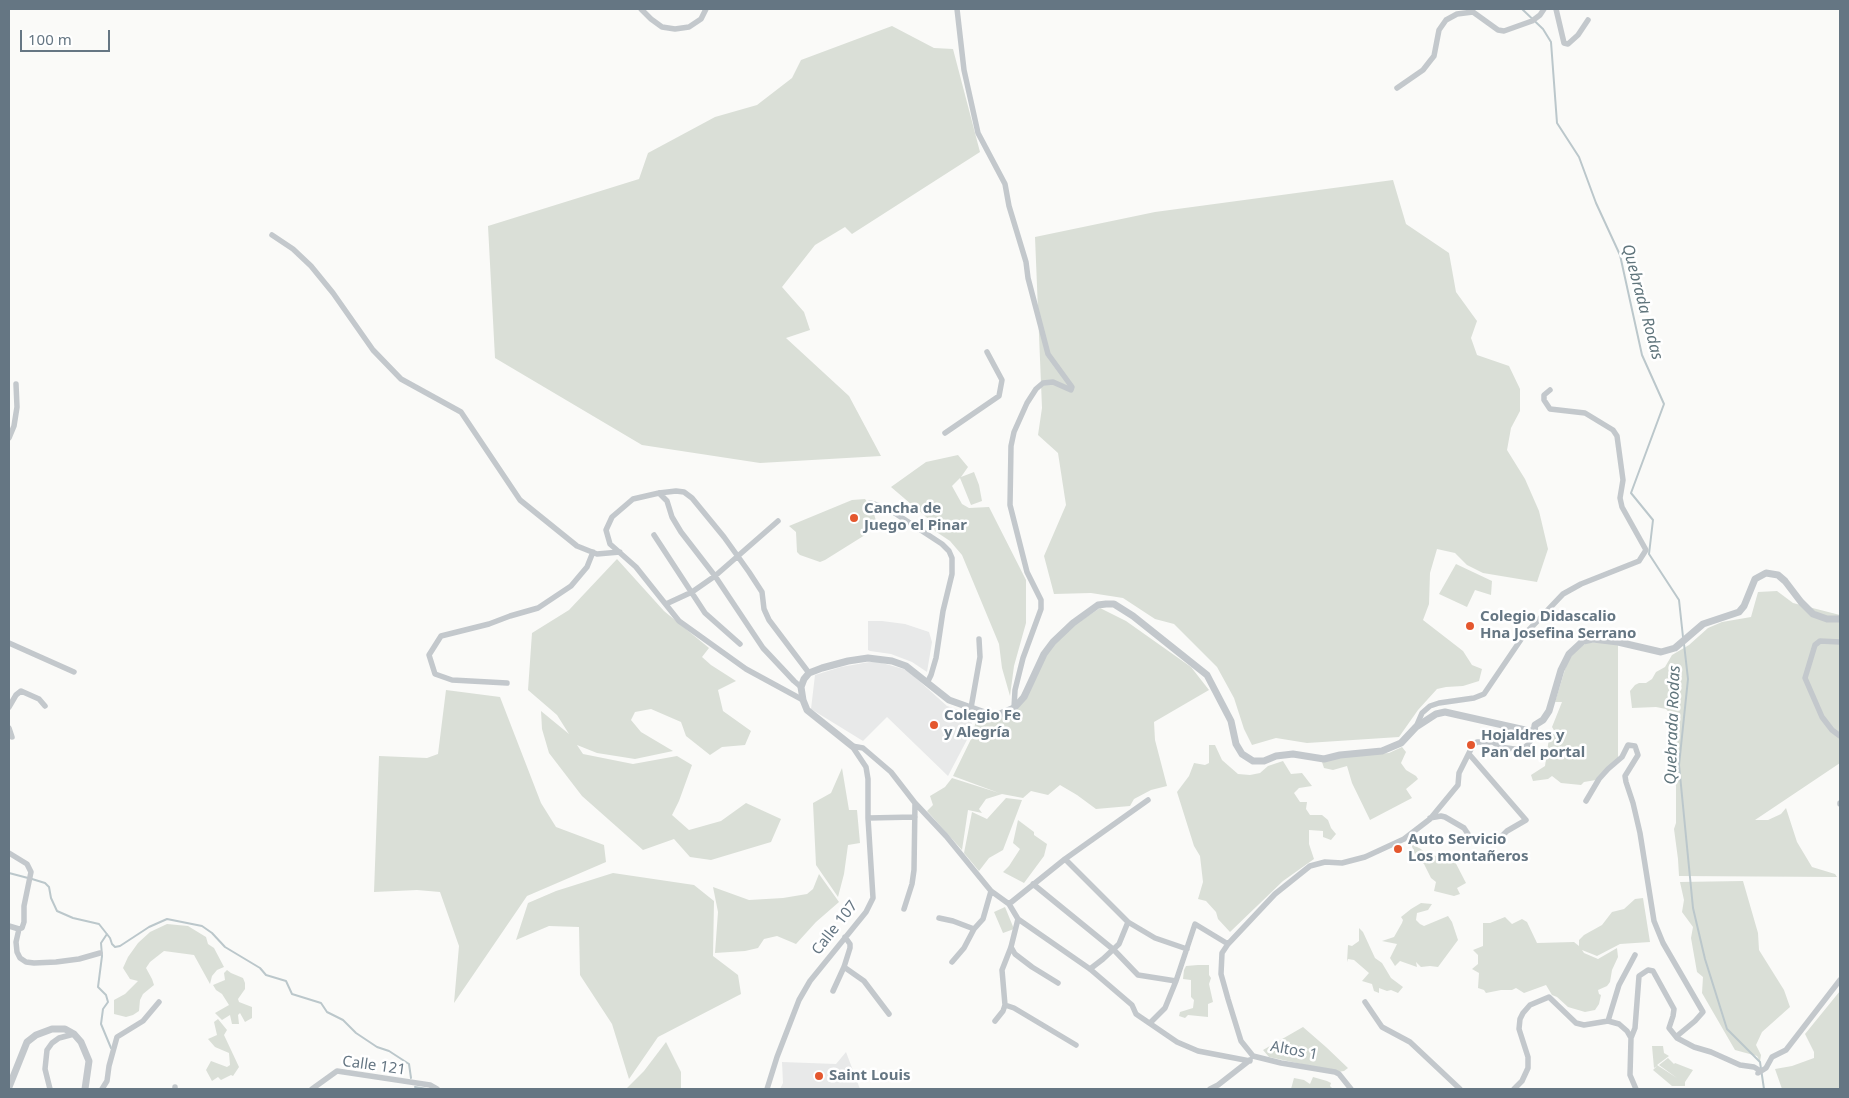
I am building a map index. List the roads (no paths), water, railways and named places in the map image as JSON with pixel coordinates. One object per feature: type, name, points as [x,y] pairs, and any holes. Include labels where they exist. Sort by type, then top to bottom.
[{"type":"street","points":[[641,9],[651,20],[662,27],[675,29],[689,26],[702,19],[706,9]]},
{"type":"street","points":[[958,9],[964,70],[978,133],[1005,184],[1048,354],[1072,386],[1070,390],[1053,382],[1044,383],[1036,389],[1027,403],[1014,432],[1011,446],[1010,505],[1027,572],[1041,600],[1041,609],[1023,658],[1014,708]]},
{"type":"street","points":[[1397,88],[1423,70],[1434,56],[1439,30],[1446,20],[1457,14],[1473,12],[1498,30],[1504,31],[1532,21],[1544,9]]},
{"type":"street","points":[[1556,9],[1564,44],[1568,44],[1578,35],[1588,20]]},
{"type":"street","points":[[272,235],[293,249],[311,266],[333,292],[373,350],[401,379],[461,412],[520,500],[577,546],[597,554],[620,552]]},
{"type":"street","points":[[945,433],[999,396],[1002,380],[987,352]]},
{"type":"street","points":[[9,438],[17,407],[16,384]]},
{"type":"street","points":[[1416,727],[1422,713],[1430,706],[1438,703],[1474,698],[1484,694],[1524,635],[1563,594],[1581,584],[1639,561],[1646,550],[1622,507],[1620,498],[1623,480],[1617,436],[1614,430],[1585,413],[1550,409],[1544,400],[1544,395],[1550,390]]},
{"type":"street","points":[[659,492],[667,501],[672,517],[681,532],[714,576],[763,648],[801,687]]},
{"type":"street","points":[[803,700],[746,669],[679,621],[636,567],[610,544],[607,536],[607,525],[612,517],[633,499],[659,492],[684,492],[692,498],[724,537],[762,592],[764,609],[769,620],[809,673]]},
{"type":"street","points":[[870,503],[887,508],[942,544],[949,551],[952,558],[952,574],[943,611],[936,658],[932,675],[927,682]]},
{"type":"street","points":[[666,604],[692,592],[714,576],[738,557],[778,520]]},
{"type":"street","points":[[654,535],[705,613],[740,644]]},
{"type":"street","points":[[507,682],[452,680],[435,674],[429,655],[441,636],[489,624],[538,608],[571,586],[587,567],[593,552]]},
{"type":"street","points":[[1150,1024],[1165,1008],[1195,924],[1228,944],[1275,894],[1310,866],[1325,862],[1342,863],[1365,857],[1404,839],[1430,818],[1458,785],[1459,773],[1473,745],[1482,741],[1493,742],[1500,747],[1521,750],[1529,744],[1533,738],[1535,725],[1543,720],[1549,711],[1561,670],[1569,654],[1583,641],[1618,642],[1661,652],[1675,648],[1687,640],[1703,624],[1739,612],[1744,606],[1755,579],[1766,573],[1778,576],[1785,581],[1813,614],[1826,619],[1840,618]]},
{"type":"street","points":[[1251,1058],[1198,1052],[1177,1042],[1136,1014],[1132,1005],[1090,969],[1018,918],[1009,904],[991,891],[946,836],[915,803],[891,772],[862,748],[852,746],[807,710],[801,687],[809,673],[848,661],[868,658],[892,661],[906,666],[949,700],[988,714],[1000,714],[1014,708],[1024,698],[1044,654],[1053,642],[1073,623],[1098,605],[1114,604],[1133,616],[1207,675],[1231,721],[1236,744],[1242,754],[1253,761],[1264,762],[1276,756],[1293,754],[1324,759],[1340,755],[1382,751],[1401,743],[1416,727],[1436,714],[1445,712],[1534,732]]},
{"type":"street","points":[[971,708],[980,657],[979,640]]},
{"type":"street","points":[[1840,642],[1820,641],[1816,645],[1805,678],[1822,717],[1832,730],[1840,736]]},
{"type":"street","points":[[9,643],[74,672]]},
{"type":"street","points":[[9,707],[16,695],[21,691],[39,699],[45,706]]},
{"type":"street","points":[[9,728],[12,737]]},
{"type":"street","points":[[1586,801],[1599,779],[1622,757],[1628,745],[1635,746],[1638,755],[1626,776],[1626,782],[1640,833],[1654,921],[1663,942],[1703,1012],[1695,1022],[1676,1036]]},
{"type":"street","name":"Calle 107","points":[[767,1089],[799,1000],[810,981],[866,912],[873,898],[866,767],[852,746]]},
{"type":"street","points":[[1430,818],[1437,816],[1445,817],[1464,828],[1470,837],[1475,840],[1492,843],[1497,842],[1507,831],[1526,820],[1469,754]]},
{"type":"street","points":[[1009,904],[1065,859],[1148,800]]},
{"type":"street","points":[[904,909],[912,884],[915,846],[915,803]]},
{"type":"street","points":[[868,818],[915,816]]},
{"type":"street","points":[[9,853],[27,864],[31,872],[24,906],[24,922],[22,928],[19,929],[16,947],[20,958],[34,964],[66,961],[100,953]]},
{"type":"street","points":[[1065,859],[1128,922],[1154,938],[1187,949]]},
{"type":"street","points":[[1033,884],[1114,950],[1138,975],[1176,981]]},
{"type":"street","points":[[952,962],[964,948],[974,929],[983,919],[991,891]]},
{"type":"street","points":[[939,918],[974,929]]},
{"type":"street","points":[[995,1021],[1005,1005],[1002,970],[1011,947],[1018,918]]},
{"type":"street","points":[[1090,969],[1114,950],[1124,934],[1128,922]]},
{"type":"street","points":[[9,926],[19,929]]},
{"type":"street","points":[[833,991],[844,967],[850,944],[845,937]]},
{"type":"street","name":"Altos 1","points":[[1228,944],[1222,953],[1222,974],[1241,1041],[1251,1058],[1335,1072],[1339,1074],[1351,1089]]},
{"type":"street","points":[[1011,947],[1016,954],[1032,967],[1058,982]]},
{"type":"street","points":[[1608,1021],[1618,985],[1635,955]]},
{"type":"street","points":[[844,967],[864,981],[890,1014]]},
{"type":"street","points":[[1636,1089],[1630,1075],[1631,1038],[1635,1028],[1639,976],[1648,970],[1654,971],[1674,1009],[1669,1028],[1676,1036],[1694,1047],[1711,1052],[1740,1065],[1754,1067],[1760,1072],[1772,1057],[1786,1050],[1840,980]]},
{"type":"street","points":[[1514,1089],[1522,1081],[1528,1068],[1528,1057],[1521,1038],[1519,1025],[1523,1013],[1530,1005],[1549,997],[1576,1023],[1584,1025],[1608,1021],[1623,1027],[1631,1038]]},
{"type":"street","points":[[102,1089],[107,1081],[108,1066],[117,1037],[143,1022],[159,1002]]},
{"type":"street","points":[[1366,1002],[1382,1027],[1410,1042],[1460,1089]]},
{"type":"street","points":[[1005,1005],[1014,1008],[1076,1045]]},
{"type":"street","points":[[9,1086],[21,1052],[27,1042],[36,1034],[52,1029],[65,1029],[74,1034],[81,1042],[89,1061],[85,1089]]},
{"type":"street","points":[[50,1089],[45,1069],[48,1050],[52,1043],[59,1038],[74,1034]]},
{"type":"street","points":[[1210,1089],[1220,1087],[1251,1058]]},
{"type":"street","name":"Calle 121","points":[[312,1089],[337,1071],[430,1085],[437,1089]]},
{"type":"waterway","name":"Quebrada Rodas","points":[[1522,9],[1543,29],[1551,42],[1557,123],[1579,157],[1596,203],[1620,255],[1642,355],[1664,404],[1631,493],[1653,520],[1649,554],[1679,600],[1683,637]]},
{"type":"waterway","name":"Quebrada Rodas","points":[[1684,644],[1688,679],[1679,765],[1693,908],[1705,959],[1727,1029],[1760,1062],[1764,1089]]},
{"type":"waterway","points":[[9,873],[28,878]]},
{"type":"waterway","points":[[32,879],[45,883],[49,887],[51,898],[57,911],[73,918],[99,924],[115,947],[167,919],[202,926],[212,933],[225,947],[260,968],[266,975],[286,981],[292,994],[321,1003],[327,1012],[343,1020],[356,1033],[409,1064],[411,1078]]},
{"type":"waterway","points":[[107,934],[101,943],[102,956],[98,987],[106,995],[108,1002],[103,1009],[101,1024],[111,1048]]},
{"type":"waterway","points":[[415,1087],[427,1089]]},
{"type":"place","name":"Cancha de Juego el Pinar","points":[[854,518]]},
{"type":"place","name":"Colegio Didascalio Hna Josefina Serrano","points":[[1470,626]]},
{"type":"place","name":"Colegio Fe y Alegría","points":[[934,725]]},
{"type":"place","name":"Hojaldres y Pan del portal","points":[[1471,745]]},
{"type":"place","name":"Auto Servicio Los montañeros","points":[[1398,849]]},
{"type":"place","name":"Saint Louis","points":[[819,1076]]}]
